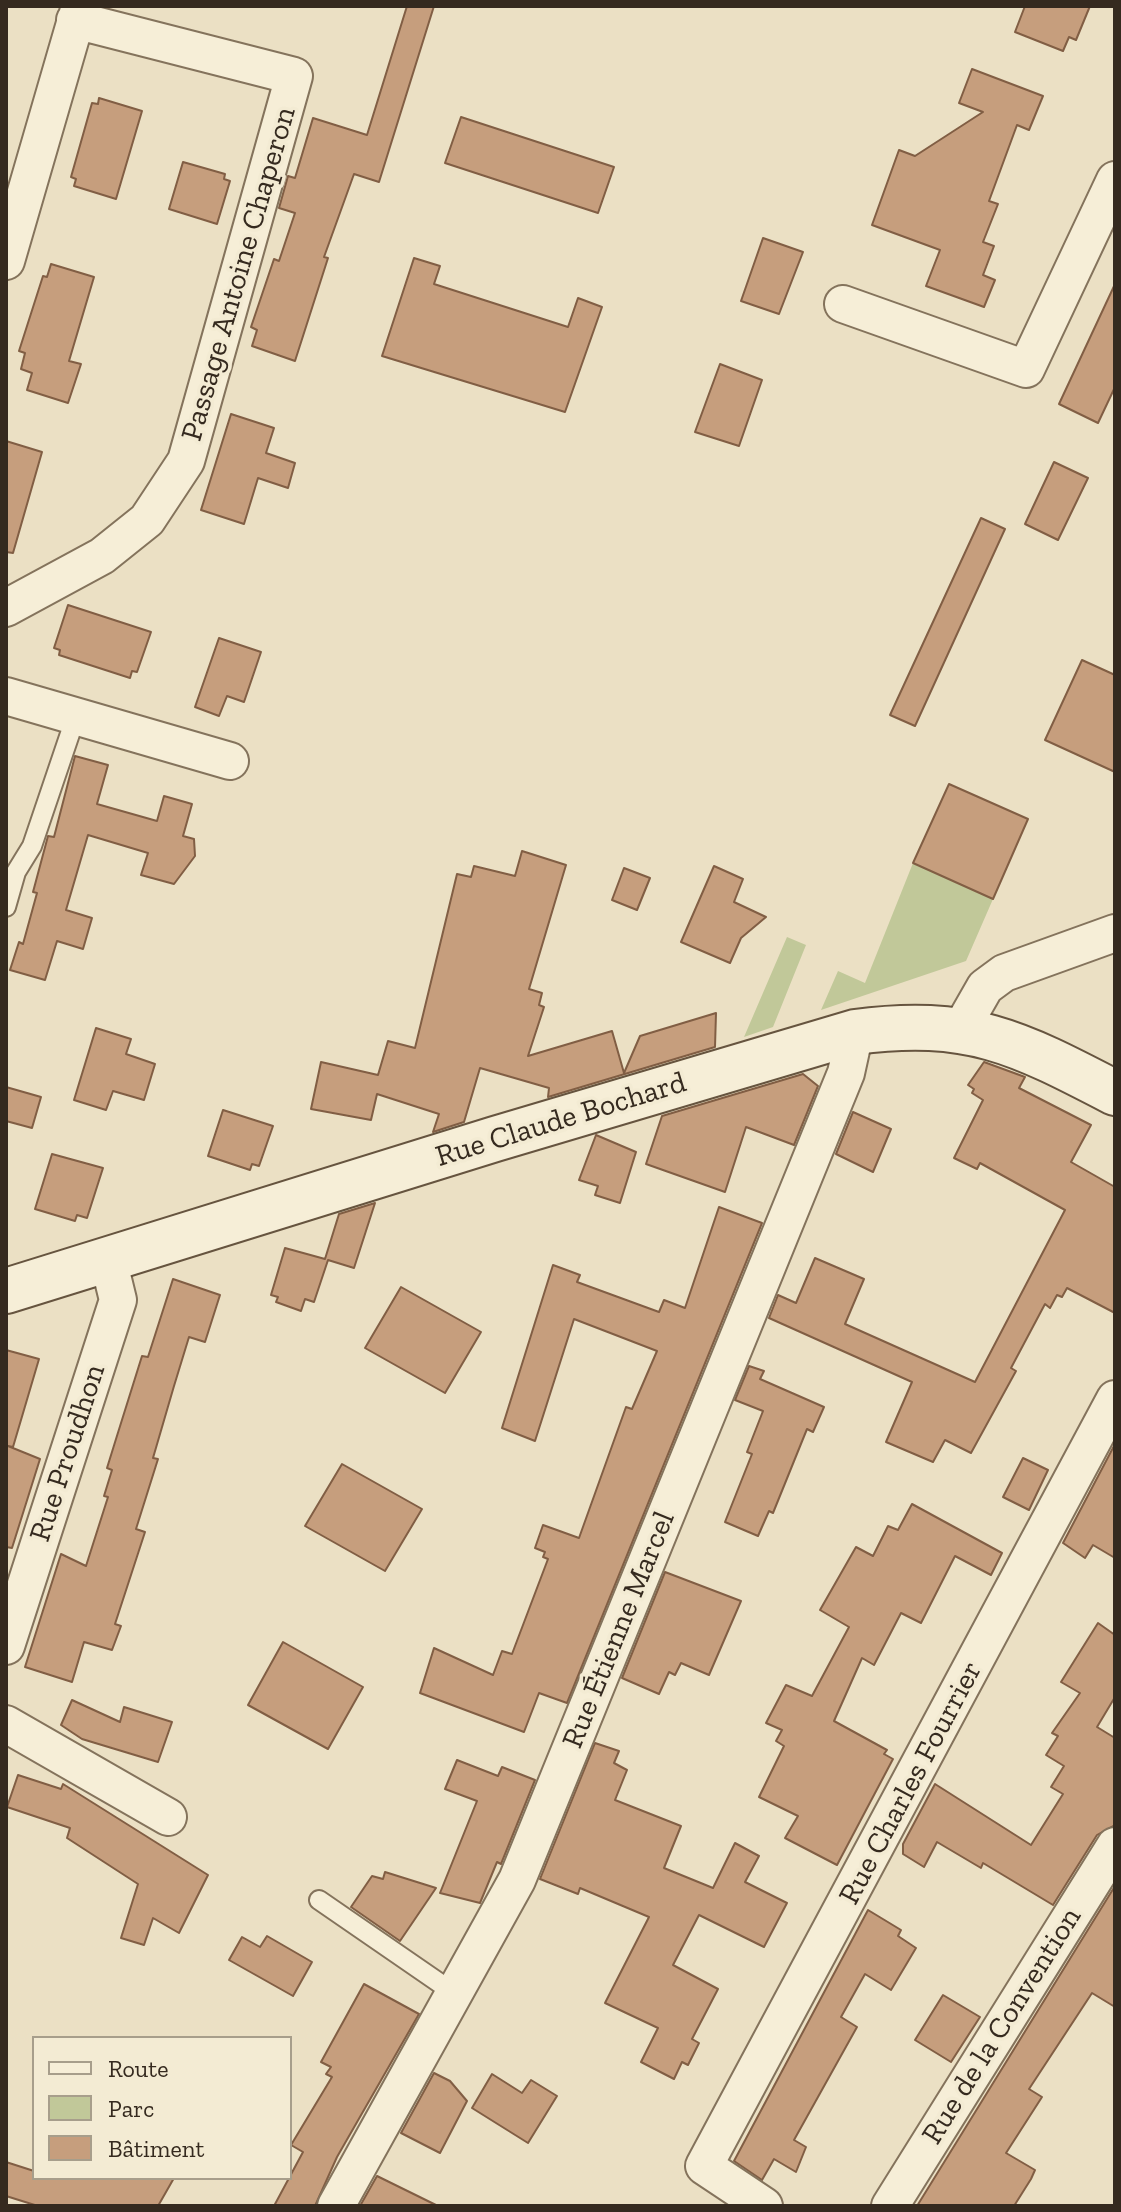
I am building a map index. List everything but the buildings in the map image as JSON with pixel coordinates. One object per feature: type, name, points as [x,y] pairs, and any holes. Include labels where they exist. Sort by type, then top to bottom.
[{"type":"main road","name":"Rue Claude Bochard","points":[[6,1291],[495,1139],[855,1032],[900,1026],[961,1029],[1037,1052],[1115,1093]]},
{"type":"street","points":[[6,261],[78,13]]},
{"type":"street","name":"Passage Antoine Chaperon","points":[[6,608],[102,556],[147,520],[186,461],[294,76],[78,13]]},
{"type":"street","points":[[843,304],[1026,369],[1115,180]]},
{"type":"street","points":[[6,696],[230,761]]},
{"type":"street","points":[[961,1029],[985,987],[1004,973],[1115,933]]},
{"type":"street","name":"Rue Étienne Marcel","points":[[336,2206],[517,1880],[840,1088],[855,1032]]},
{"type":"street","name":"Rue Proudhon","points":[[6,1646],[118,1300],[108,1259]]},
{"type":"street","name":"Rue Charles Fourrier","points":[[764,2206],[704,2166],[1115,1399]]},
{"type":"street","points":[[6,1724],[168,1817]]},
{"type":"street","name":"Rue de la Convention","points":[[890,2206],[1115,1846]]},
{"type":"lane","points":[[6,907],[16,872],[32,846],[76,716]]},
{"type":"lane","points":[[319,1900],[454,1993]]},
{"type":"green space","points":[[913,863],[993,899],[966,961],[821,1010],[838,971],[865,983]]},
{"type":"green space","points":[[787,937],[806,945],[773,1027],[744,1037]]}]
